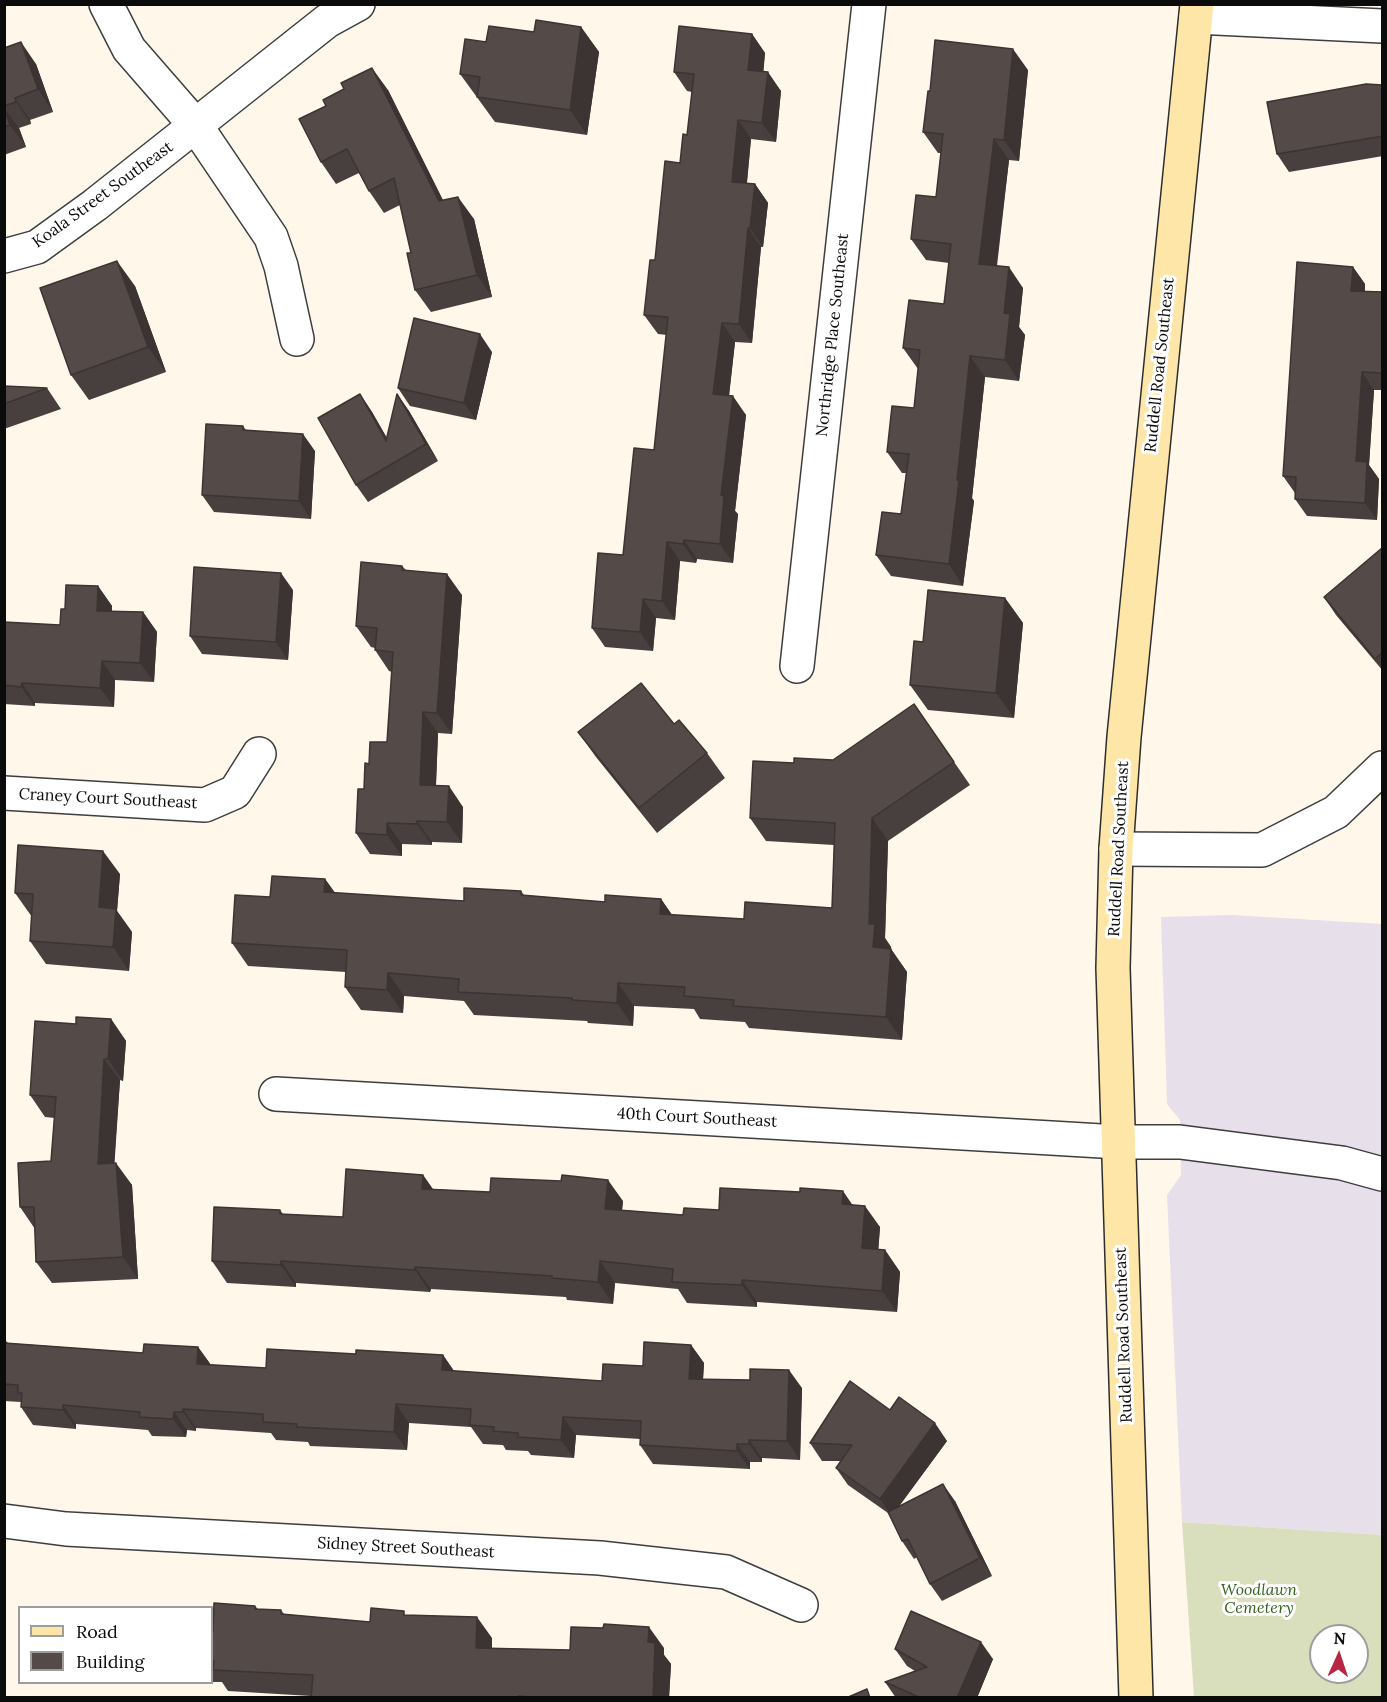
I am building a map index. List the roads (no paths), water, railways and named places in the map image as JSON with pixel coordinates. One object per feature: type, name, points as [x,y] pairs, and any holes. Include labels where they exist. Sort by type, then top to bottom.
[{"type":"main road","name":"Ruddell Road Southeast","points":[[1136,1698],[1113,968],[1116,849],[1143,538],[1196,11]]},
{"type":"street","points":[[106,4],[129,49],[196,126],[271,237],[281,266],[297,339]]},
{"type":"street","name":"Koala Street Southeast","points":[[4,256],[37,247],[103,199],[327,21],[358,4]]},
{"type":"street","name":"Northridge Place Southeast","points":[[797,666],[869,4]]},
{"type":"street","points":[[1196,11],[1383,26]]},
{"type":"street","name":"Craney Court Southeast","points":[[4,793],[205,805],[234,792],[259,754]]},
{"type":"street","points":[[1116,849],[1262,850],[1336,812],[1383,768]]},
{"type":"street","name":"40th Court Southeast","points":[[276,1094],[1118,1142],[1180,1142],[1342,1163],[1383,1174]]},
{"type":"street","name":"Sidney Street Southeast","points":[[4,1521],[66,1529],[600,1558],[726,1572],[801,1605]]},
{"type":"park label","name":"Woodlawn Cemetery","points":[[1259,1599]]}]
